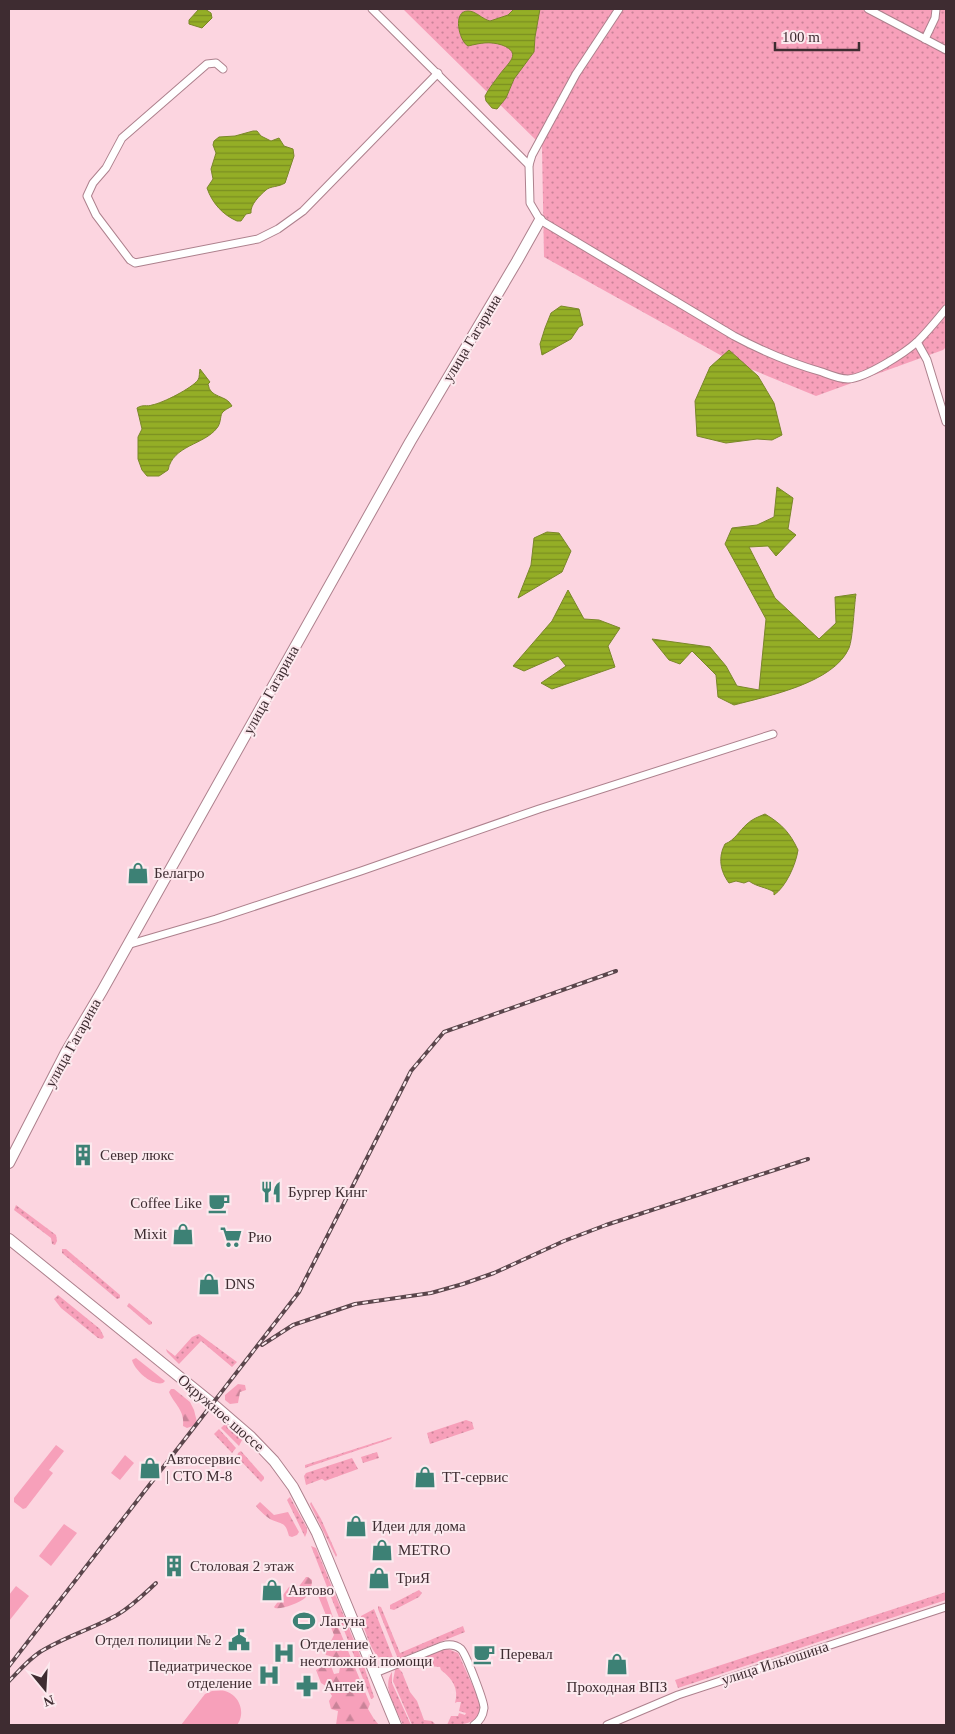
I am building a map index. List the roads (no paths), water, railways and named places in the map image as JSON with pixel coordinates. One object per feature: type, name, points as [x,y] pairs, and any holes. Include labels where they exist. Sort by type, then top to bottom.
[{"type":"street","points":[[372,9],[529,165]]},
{"type":"street","points":[[619,9],[576,74],[532,155],[529,165],[530,204],[540,220],[764,352],[838,377],[848,379],[858,377],[876,369],[917,342],[946,309]]},
{"type":"street","points":[[868,9],[946,50]]},
{"type":"street","points":[[925,38],[936,18],[936,9]]},
{"type":"street","points":[[223,69],[216,63],[207,64],[122,138],[106,168],[93,183],[88,196],[96,215],[130,260],[135,262],[258,239],[278,229],[303,211],[438,74]]},
{"type":"street","name":"улица Гагарина","points":[[9,1163],[66,1052],[410,442],[540,220]]},
{"type":"street","points":[[917,342],[927,360],[946,422]]},
{"type":"street","points":[[127,945],[216,919],[539,809],[772,734]]},
{"type":"street","name":"Окружное шоссе","points":[[9,1239],[213,1404],[274,1461],[296,1491],[310,1518],[396,1725]]},
{"type":"street","name":"улица Ильюшина","points":[[607,1725],[674,1696],[946,1607]]},
{"type":"street","points":[[375,1673],[442,1646],[450,1644],[455,1646],[462,1650],[483,1700],[482,1715],[480,1720],[474,1725]]},
{"type":"railway","points":[[9,1666],[299,1292],[411,1071],[444,1032],[616,971]]},
{"type":"railway","points":[[262,1345],[293,1325],[355,1304],[431,1293],[463,1284],[494,1273],[564,1241],[606,1225],[808,1159]]},
{"type":"railway","points":[[9,1681],[40,1652],[117,1615],[133,1604],[156,1583]]},
{"type":"place","name":"Белагро","points":[[138,873]]},
{"type":"place","name":"Север люкс","points":[[83,1155]]},
{"type":"place","name":"Бургер Кинг","points":[[271,1192]]},
{"type":"place","name":"Coffee Like","points":[[219,1203]]},
{"type":"place","name":"Mixit","points":[[183,1234]]},
{"type":"place","name":"Рио","points":[[231,1237]]},
{"type":"place","name":"DNS","points":[[209,1284]]},
{"type":"place","name":"Автосервис | СТО М-8","points":[[150,1468]]},
{"type":"place","name":"ТТ-сервис","points":[[425,1477]]},
{"type":"place","name":"Идеи для дома","points":[[356,1526]]},
{"type":"place","name":"METRO","points":[[382,1550]]},
{"type":"place","name":"Столовая 2 этаж","points":[[174,1566]]},
{"type":"place","name":"ТриЯ","points":[[379,1578]]},
{"type":"place","name":"Автово","points":[[272,1590]]},
{"type":"place","name":"Лагуна","points":[[304,1621]]},
{"type":"place","name":"Отдел полиции № 2","points":[[239,1640]]},
{"type":"place","name":"Отделение неотложной помощи","points":[[284,1653]]},
{"type":"place","name":"Перевал","points":[[484,1654]]},
{"type":"place","name":"Проходная ВПЗ","points":[[617,1664]]},
{"type":"place","name":"Педиатрическое отделение","points":[[269,1675]]},
{"type":"place","name":"Антей","points":[[307,1686]]}]
